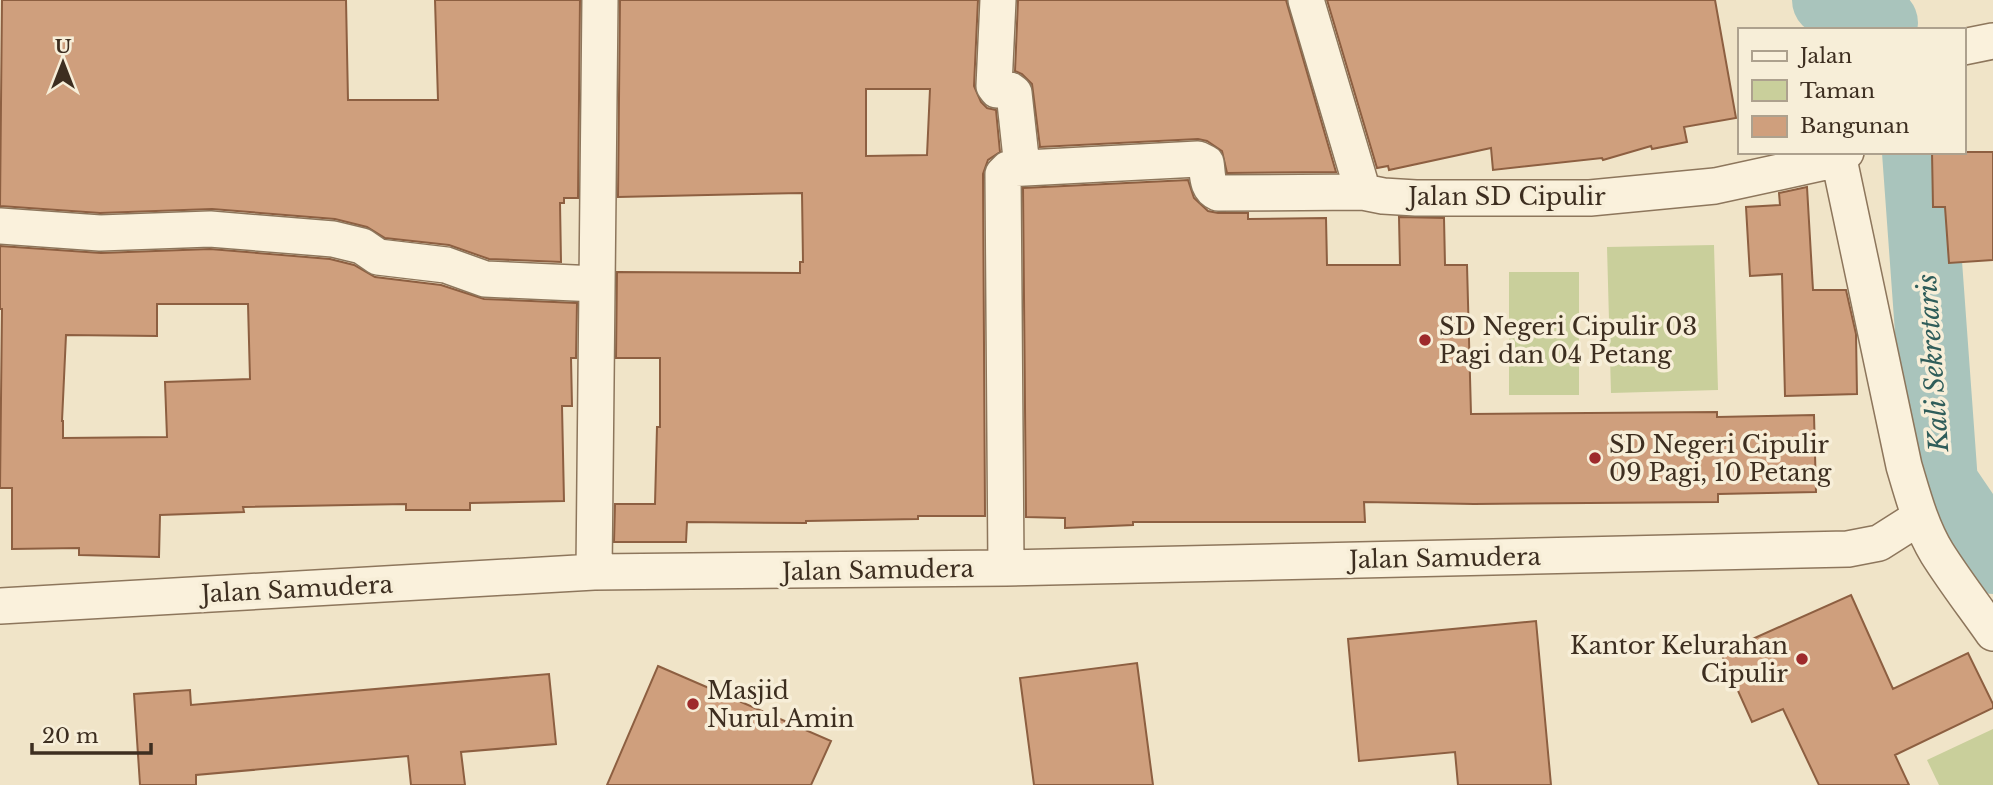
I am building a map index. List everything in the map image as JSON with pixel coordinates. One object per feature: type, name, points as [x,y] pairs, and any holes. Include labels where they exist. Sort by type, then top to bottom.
[{"type":"street","points":[[594,572],[600,0]]},
{"type":"street","points":[[998,0],[994,86],[997,90],[1010,90],[1014,93],[1021,167],[1008,169],[1003,174],[1006,568]]},
{"type":"street","points":[[1306,0],[1363,192]]},
{"type":"street","points":[[1965,47],[1993,41]]},
{"type":"street","points":[[1842,155],[1904,467],[1920,517],[1936,551],[1993,633]]},
{"type":"street","name":"Jalan SD Cipulir","points":[[1021,167],[1198,159],[1206,163],[1210,186],[1218,193],[1363,192],[1416,198],[1590,198],[1715,186],[1842,155]]},
{"type":"street","points":[[0,226],[100,233],[210,229],[333,239],[362,246],[378,257],[446,265],[485,279],[597,284]]},
{"type":"street","name":"Jalan Samudera","points":[[0,606],[594,572],[1006,568],[1848,549],[1879,543],[1920,517]]},
{"type":"green space","points":[[1714,245],[1718,390],[1611,393],[1607,247]]},
{"type":"green space","points":[[1509,272],[1579,272],[1579,395],[1509,395]]},
{"type":"green space","points":[[1993,729],[1993,785],[1939,785],[1927,760]]},
{"type":"building","points":[[2,0],[346,0],[348,100],[438,100],[435,0],[580,0],[578,198],[564,198],[564,203],[560,203],[561,262],[489,259],[449,245],[385,238],[367,227],[335,219],[212,209],[100,213],[0,206]]},
{"type":"building","points":[[620,0],[978,0],[974,86],[981,102],[987,108],[996,110],[1000,152],[988,160],[983,174],[985,516],[918,516],[918,519],[806,523],[687,522],[686,542],[614,542],[615,504],[655,504],[657,427],[660,427],[660,358],[616,358],[617,272],[800,273],[800,262],[803,262],[802,193],[618,197]],"holes":[[[866,89],[930,89],[927,155],[866,156]]]},
{"type":"building","points":[[1018,0],[1286,0],[1336,172],[1227,173],[1222,151],[1207,141],[1198,139],[1040,147],[1032,84],[1015,71]]},
{"type":"building","points":[[1327,0],[1715,0],[1736,118],[1684,127],[1687,142],[1652,149],[1651,146],[1603,160],[1493,170],[1491,148],[1389,170],[1388,166],[1377,168]]},
{"type":"building","points":[[1993,152],[1993,260],[1949,263],[1945,207],[1933,207],[1932,154]]},
{"type":"building","points":[[1188,180],[1194,198],[1208,211],[1248,213],[1248,219],[1326,218],[1327,265],[1400,265],[1399,217],[1444,218],[1445,265],[1467,265],[1471,414],[1717,412],[1717,417],[1814,415],[1816,492],[1718,494],[1718,502],[1364,502],[1365,522],[1133,522],[1133,525],[1065,528],[1065,518],[1026,517],[1023,188]]},
{"type":"building","points":[[1807,187],[1813,290],[1846,290],[1856,334],[1857,394],[1785,396],[1782,274],[1750,276],[1746,207],[1780,205],[1779,193]]},
{"type":"building","points":[[0,246],[101,253],[210,249],[330,259],[354,265],[375,277],[441,285],[484,299],[577,303],[576,358],[571,358],[572,406],[562,406],[564,501],[470,503],[470,510],[406,510],[406,504],[243,507],[244,512],[160,515],[159,557],[79,555],[79,548],[12,549],[12,488],[0,488]],"holes":[[[157,304],[248,304],[250,379],[165,382],[167,437],[63,438],[66,335],[157,336]]]},
{"type":"building","points":[[1851,595],[1893,689],[1968,653],[1993,704],[1993,708],[1895,755],[1909,785],[1819,785],[1783,709],[1752,722],[1721,653]]},
{"type":"building","points":[[1536,621],[1551,785],[1458,785],[1455,752],[1359,761],[1348,639]]},
{"type":"building","points":[[1137,663],[1153,785],[1034,785],[1020,678]]},
{"type":"building","name":"Masjid Nurul Amin","points":[[658,666],[831,741],[811,785],[607,785]]},
{"type":"building","points":[[549,674],[556,744],[461,752],[465,785],[411,785],[408,756],[196,775],[196,785],[140,785],[134,694],[190,690],[191,705]]},
{"type":"waterway","name":"Kali Sekretaris","points":[[1828,0],[1882,23]]},
{"type":"waterway","name":"Kali Sekretaris","points":[[1918,154],[1942,483],[1993,558]]},
{"type":"place","name":"SD Negeri Cipulir 03 Pagi dan 04 Petang","points":[[1425,340]]},
{"type":"place","name":"SD Negeri Cipulir 09 Pagi, 10 Petang","points":[[1595,458]]},
{"type":"place","name":"Kantor Kelurahan Cipulir","points":[[1802,659]]},
{"type":"place","name":"Masjid Nurul Amin","points":[[693,704]]}]
